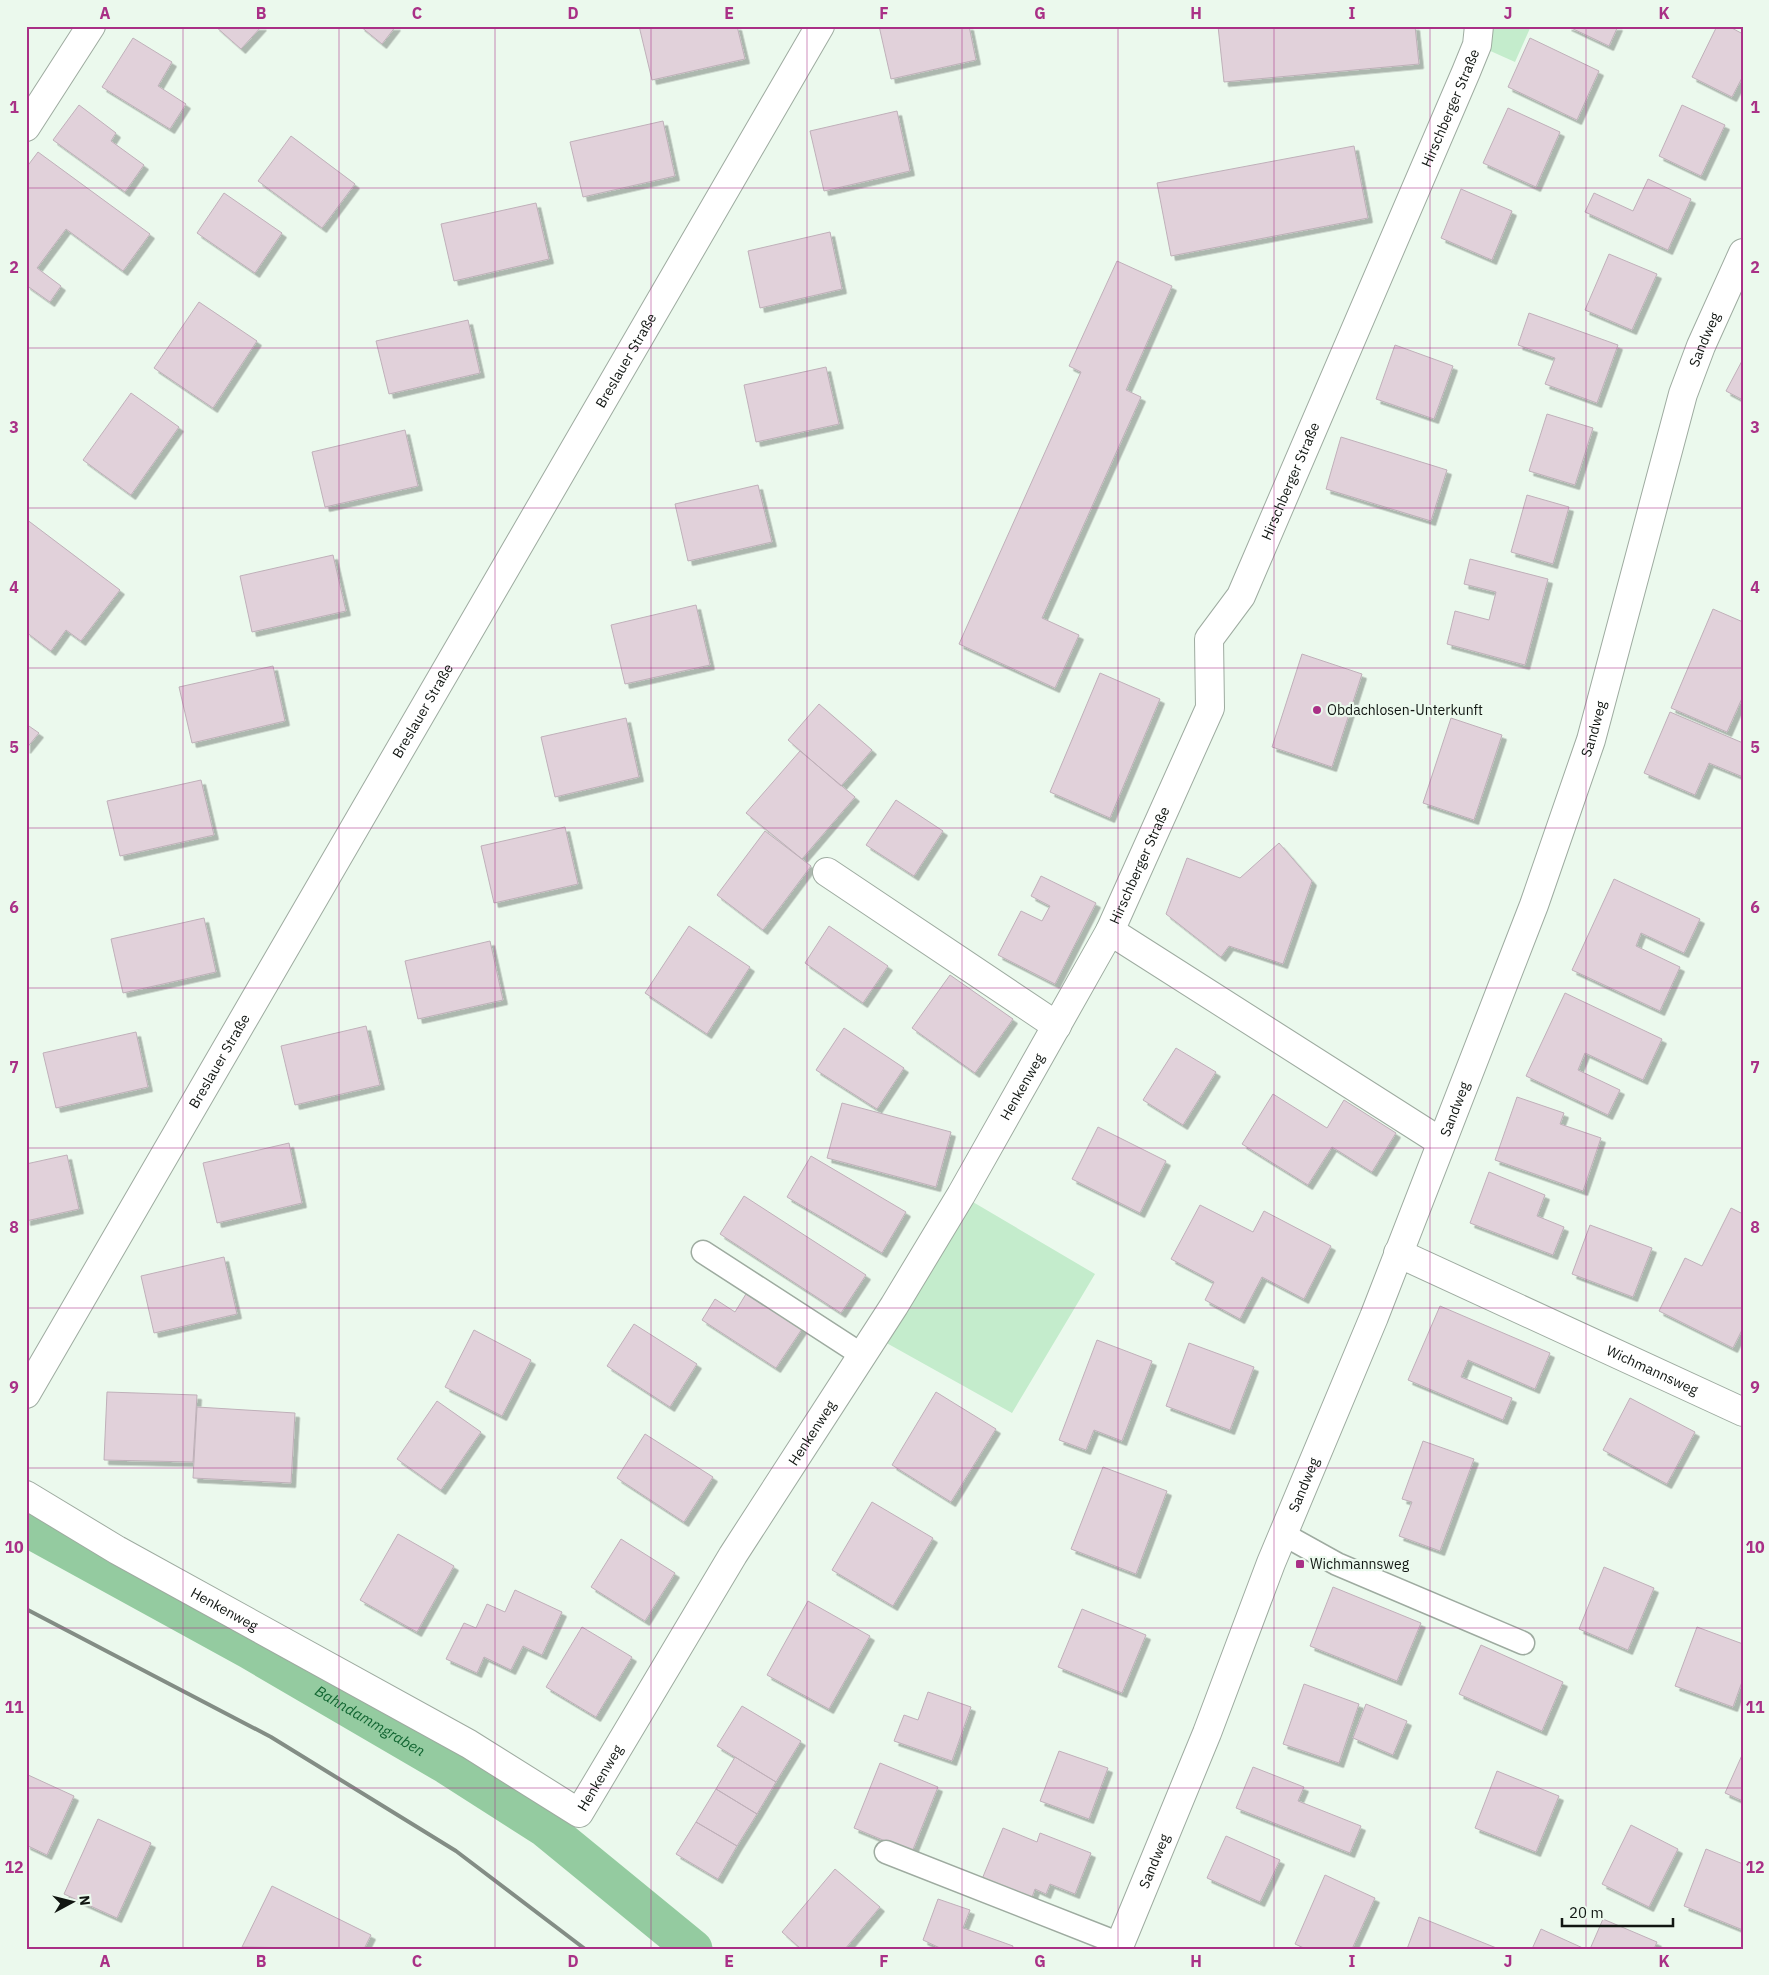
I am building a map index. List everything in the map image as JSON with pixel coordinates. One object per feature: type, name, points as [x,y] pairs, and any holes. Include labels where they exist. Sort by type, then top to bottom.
[{"type":"street","points":[[26,127],[91,26]]},
{"type":"street","name":"Breslauer Straße","points":[[26,1394],[820,26]]},
{"type":"street","name":"Hirschberger Straße","points":[[1110,931],[1210,708],[1209,639],[1242,596],[1477,46],[1479,26]]},
{"type":"street","name":"Sandweg","points":[[1124,1947],[1284,1534],[1398,1253],[1534,905],[1573,793],[1620,636],[1683,394],[1701,346],[1743,252]]},
{"type":"street","points":[[828,872],[1057,1026]]},
{"type":"street","points":[[1110,931],[1441,1142]]},
{"type":"street","name":"Henkenweg","points":[[26,1495],[117,1550],[469,1744],[579,1813],[733,1555],[862,1355],[962,1195],[1110,931]]},
{"type":"street","name":"Wichmannsweg","points":[[1398,1253],[1743,1412]]},
{"type":"lane","points":[[703,1252],[862,1355]]},
{"type":"lane","points":[[1284,1534],[1337,1564],[1523,1643]]},
{"type":"lane","points":[[886,1852],[1124,1947]]},
{"type":"green space","points":[[1479,26],[1531,26],[1515,62],[1477,45]]},
{"type":"green space","points":[[961,1195],[1095,1274],[1012,1413],[874,1336]]},
{"type":"building","points":[[215,26],[262,26],[241,49]]},
{"type":"building","points":[[360,26],[396,26],[382,44]]},
{"type":"building","points":[[639,26],[737,26],[745,59],[652,80]]},
{"type":"building","points":[[879,26],[969,26],[976,60],[891,79]]},
{"type":"building","points":[[1218,26],[1415,26],[1419,64],[1224,82]]},
{"type":"building","points":[[1567,26],[1618,26],[1609,46]]},
{"type":"building","points":[[1717,26],[1728,26],[1743,34],[1743,76],[1732,97],[1692,77]]},
{"type":"building","points":[[133,38],[172,62],[158,86],[186,104],[170,129],[102,87]]},
{"type":"building","points":[[1530,38],[1599,71],[1577,120],[1508,87]]},
{"type":"building","points":[[79,105],[116,133],[111,141],[144,165],[125,192],[53,140]]},
{"type":"building","points":[[1682,105],[1725,125],[1701,176],[1659,156]]},
{"type":"building","points":[[1508,108],[1560,132],[1536,187],[1483,163]]},
{"type":"building","points":[[897,111],[910,171],[824,191],[810,131]]},
{"type":"building","points":[[663,121],[675,176],[583,197],[570,142]]},
{"type":"building","points":[[291,136],[355,184],[322,228],[258,181]]},
{"type":"building","points":[[1354,146],[1368,218],[1171,256],[1157,183]]},
{"type":"building","points":[[38,152],[150,234],[123,271],[66,229],[37,268],[61,286],[50,302],[26,285],[26,168]]},
{"type":"building","points":[[1648,179],[1691,199],[1668,250],[1585,212],[1594,193],[1633,211]]},
{"type":"building","points":[[1461,189],[1512,211],[1492,260],[1441,238]]},
{"type":"building","points":[[224,193],[282,233],[255,273],[197,233]]},
{"type":"building","points":[[536,203],[549,259],[454,281],[441,224]]},
{"type":"building","points":[[830,232],[842,289],[760,308],[748,251]]},
{"type":"building","points":[[1609,254],[1657,274],[1632,330],[1585,310]]},
{"type":"building","points":[[1117,261],[1172,286],[1126,390],[1141,397],[1042,618],[1079,635],[1055,688],[959,644],[1081,372],[1069,366]]},
{"type":"building","points":[[199,302],[257,341],[213,408],[154,368]]},
{"type":"building","points":[[1529,313],[1618,345],[1597,403],[1545,384],[1555,358],[1518,345]]},
{"type":"building","points":[[468,320],[480,373],[389,394],[376,341]]},
{"type":"building","points":[[1395,345],[1453,366],[1434,419],[1376,399]]},
{"type":"building","points":[[1743,359],[1743,400],[1726,391]]},
{"type":"building","points":[[826,367],[839,424],[756,442],[744,385]]},
{"type":"building","points":[[131,393],[179,427],[131,495],[83,460]]},
{"type":"building","points":[[1547,414],[1593,428],[1575,485],[1529,471]]},
{"type":"building","points":[[405,430],[418,486],[325,507],[312,452]]},
{"type":"building","points":[[1341,437],[1447,470],[1431,521],[1326,489]]},
{"type":"building","points":[[758,485],[772,542],[688,561],[675,504]]},
{"type":"building","points":[[1527,495],[1569,507],[1553,564],[1511,552]]},
{"type":"building","points":[[26,519],[120,590],[81,641],[66,630],[51,651],[26,632]]},
{"type":"building","points":[[333,555],[346,611],[252,632],[240,576]]},
{"type":"building","points":[[1470,559],[1548,579],[1525,665],[1447,644],[1455,611],[1489,620],[1496,592],[1464,584]]},
{"type":"building","points":[[696,605],[710,665],[625,684],[611,625]]},
{"type":"building","points":[[1713,609],[1743,622],[1743,696],[1727,732],[1671,708]]},
{"type":"building","name":"Obdachlosen-Unterkunft","points":[[1302,654],[1362,674],[1332,767],[1272,747]]},
{"type":"building","points":[[273,666],[285,721],[192,743],[179,687]]},
{"type":"building","points":[[1100,673],[1160,699],[1110,818],[1050,792]]},
{"type":"building","points":[[819,704],[872,750],[841,786],[788,740]]},
{"type":"building","points":[[1670,712],[1743,743],[1743,777],[1709,763],[1695,795],[1644,773]]},
{"type":"building","points":[[626,718],[639,777],[555,797],[541,737]]},
{"type":"building","points":[[1451,718],[1502,735],[1474,820],[1423,803]]},
{"type":"building","points":[[26,724],[39,733],[26,749]]},
{"type":"building","points":[[800,751],[855,797],[802,859],[746,813]]},
{"type":"building","points":[[201,780],[214,835],[120,856],[107,801]]},
{"type":"building","points":[[896,800],[943,831],[914,876],[866,845]]},
{"type":"building","points":[[565,827],[578,884],[494,903],[481,846]]},
{"type":"building","points":[[765,831],[811,866],[763,930],[717,895]]},
{"type":"building","points":[[1279,843],[1312,881],[1283,964],[1229,946],[1221,957],[1166,914],[1187,858],[1240,878]]},
{"type":"building","points":[[1041,876],[1096,903],[1055,984],[998,955],[1021,911],[1042,921],[1050,906],[1031,896]]},
{"type":"building","points":[[1614,879],[1700,919],[1684,953],[1641,933],[1636,946],[1680,967],[1660,1011],[1572,970]]},
{"type":"building","points":[[204,918],[216,972],[123,993],[111,939]]},
{"type":"building","points":[[689,926],[750,967],[707,1034],[645,993]]},
{"type":"building","points":[[829,926],[888,966],[863,1003],[805,963]]},
{"type":"building","points":[[490,941],[503,1000],[418,1019],[405,961]]},
{"type":"building","points":[[950,975],[1013,1019],[975,1073],[912,1028]]},
{"type":"building","points":[[1565,993],[1662,1039],[1643,1080],[1585,1053],[1578,1070],[1620,1090],[1608,1115],[1526,1076]]},
{"type":"building","points":[[366,1026],[380,1085],[295,1105],[281,1046]]},
{"type":"building","points":[[844,1028],[904,1068],[877,1109],[816,1070]]},
{"type":"building","points":[[136,1032],[148,1087],[56,1108],[43,1053]]},
{"type":"building","points":[[1176,1048],[1216,1072],[1183,1125],[1143,1100]]},
{"type":"building","points":[[1273,1094],[1327,1128],[1344,1100],[1396,1133],[1372,1172],[1332,1147],[1308,1185],[1242,1144]]},
{"type":"building","points":[[1517,1097],[1564,1113],[1560,1124],[1601,1138],[1583,1191],[1495,1160]]},
{"type":"building","points":[[842,1103],[951,1132],[936,1187],[827,1158]]},
{"type":"building","points":[[1098,1127],[1166,1161],[1140,1213],[1072,1179]]},
{"type":"building","points":[[289,1143],[302,1203],[217,1223],[203,1163]]},
{"type":"building","points":[[67,1155],[79,1209],[26,1221],[26,1164]]},
{"type":"building","points":[[811,1156],[906,1212],[882,1253],[787,1197]]},
{"type":"building","points":[[1489,1172],[1545,1195],[1537,1216],[1564,1227],[1553,1255],[1470,1223]]},
{"type":"building","points":[[744,1196],[866,1275],[841,1313],[720,1234]]},
{"type":"building","points":[[1200,1205],[1253,1232],[1264,1211],[1331,1246],[1304,1299],[1262,1277],[1240,1319],[1205,1300],[1214,1282],[1171,1259]]},
{"type":"building","points":[[1731,1208],[1743,1214],[1743,1328],[1733,1348],[1659,1311],[1685,1258],[1702,1266]]},
{"type":"building","points":[[1590,1225],[1652,1248],[1633,1297],[1572,1274]]},
{"type":"building","points":[[224,1257],[237,1314],[154,1333],[141,1276]]},
{"type":"building","points":[[746,1294],[802,1329],[776,1368],[702,1320],[715,1299],[735,1312]]},
{"type":"building","points":[[1440,1306],[1550,1353],[1535,1389],[1468,1360],[1461,1377],[1512,1398],[1503,1420],[1408,1380]]},
{"type":"building","points":[[634,1324],[697,1364],[670,1407],[607,1366]]},
{"type":"building","points":[[474,1330],[531,1360],[502,1416],[445,1387]]},
{"type":"building","points":[[1097,1340],[1152,1361],[1122,1441],[1094,1430],[1086,1450],[1059,1440]]},
{"type":"building","points":[[1189,1343],[1254,1367],[1230,1430],[1166,1406]]},
{"type":"building","points":[[107,1392],[197,1395],[193,1462],[104,1460]]},
{"type":"building","points":[[936,1392],[996,1429],[951,1502],[892,1465]]},
{"type":"building","points":[[1630,1398],[1695,1432],[1667,1484],[1603,1450]]},
{"type":"building","points":[[437,1401],[481,1432],[441,1490],[397,1459]]},
{"type":"building","points":[[197,1407],[295,1413],[291,1483],[193,1478]]},
{"type":"building","points":[[645,1434],[713,1477],[684,1522],[617,1478]]},
{"type":"building","points":[[1423,1441],[1474,1459],[1440,1551],[1399,1536],[1412,1502],[1402,1499]]},
{"type":"building","points":[[1103,1467],[1167,1491],[1136,1574],[1071,1549]]},
{"type":"building","points":[[872,1502],[933,1538],[893,1606],[832,1570]]},
{"type":"building","points":[[398,1534],[454,1566],[417,1632],[360,1600]]},
{"type":"building","points":[[621,1539],[675,1573],[645,1621],[591,1587]]},
{"type":"building","points":[[1604,1567],[1654,1588],[1628,1650],[1579,1629]]},
{"type":"building","points":[[1333,1587],[1421,1623],[1397,1681],[1310,1646]]},
{"type":"building","points":[[515,1590],[562,1612],[542,1655],[523,1646],[511,1670],[484,1657],[477,1673],[446,1659],[464,1623],[476,1628],[487,1604],[505,1612]]},
{"type":"building","points":[[808,1601],[870,1636],[829,1709],[767,1675]]},
{"type":"building","points":[[1082,1609],[1146,1635],[1122,1693],[1058,1667]]},
{"type":"building","points":[[582,1627],[632,1657],[596,1717],[546,1687]]},
{"type":"building","points":[[1697,1627],[1743,1644],[1743,1679],[1733,1707],[1675,1686]]},
{"type":"building","points":[[1481,1645],[1563,1682],[1542,1731],[1459,1694]]},
{"type":"building","points":[[1304,1684],[1359,1704],[1339,1763],[1283,1744]]},
{"type":"building","points":[[928,1692],[971,1707],[952,1761],[894,1741],[904,1715],[918,1720]]},
{"type":"building","points":[[1366,1704],[1407,1721],[1393,1755],[1353,1738]]},
{"type":"building","points":[[742,1706],[801,1741],[776,1782],[717,1746]]},
{"type":"building","points":[[1059,1751],[1108,1768],[1089,1819],[1040,1801]]},
{"type":"building","points":[[1743,1753],[1743,1801],[1725,1793]]},
{"type":"building","points":[[735,1757],[776,1782],[757,1814],[716,1789]]},
{"type":"building","points":[[880,1763],[938,1787],[912,1852],[854,1828]]},
{"type":"building","points":[[1253,1767],[1304,1787],[1298,1801],[1361,1826],[1350,1853],[1236,1808]]},
{"type":"building","points":[[1497,1771],[1559,1796],[1536,1852],[1475,1828]]},
{"type":"building","points":[[26,1774],[74,1796],[47,1855],[26,1845]]},
{"type":"building","points":[[716,1789],[757,1814],[737,1846],[696,1822]]},
{"type":"building","points":[[98,1819],[151,1843],[117,1918],[64,1894]]},
{"type":"building","points":[[696,1822],[737,1846],[718,1879],[676,1854]]},
{"type":"building","points":[[1631,1825],[1678,1849],[1649,1907],[1602,1884]]},
{"type":"building","points":[[1003,1828],[1037,1842],[1040,1833],[1091,1853],[1075,1894],[1050,1884],[1046,1894],[1035,1889],[1030,1903],[980,1884]]},
{"type":"building","points":[[1226,1836],[1280,1860],[1260,1902],[1207,1878]]},
{"type":"building","points":[[1706,1849],[1743,1864],[1743,1930],[1684,1906]]},
{"type":"building","points":[[835,1869],[880,1907],[845,1949],[801,1949],[782,1932]]},
{"type":"building","points":[[1325,1875],[1375,1898],[1352,1949],[1306,1949],[1295,1944]]},
{"type":"building","points":[[272,1886],[371,1935],[364,1949],[242,1947]]},
{"type":"building","points":[[938,1899],[970,1910],[963,1928],[1013,1946],[1012,1949],[942,1949],[923,1940]]},
{"type":"building","points":[[1419,1917],[1499,1949],[1407,1949]]},
{"type":"building","points":[[1603,1919],[1657,1942],[1654,1949],[1590,1949]]},
{"type":"building","points":[[1541,1929],[1585,1949],[1532,1949]]},
{"type":"waterway","name":"Bahndammgraben","points":[[26,1527],[250,1650],[447,1765],[544,1827],[693,1949]]},
{"type":"railway","points":[[26,1609],[271,1737],[456,1851],[585,1949]]},
{"type":"place","name":"Obdachlosen-Unterkunft","points":[[1317,710]]},
{"type":"place","name":"Wichmannsweg","points":[[1300,1564]]}]
